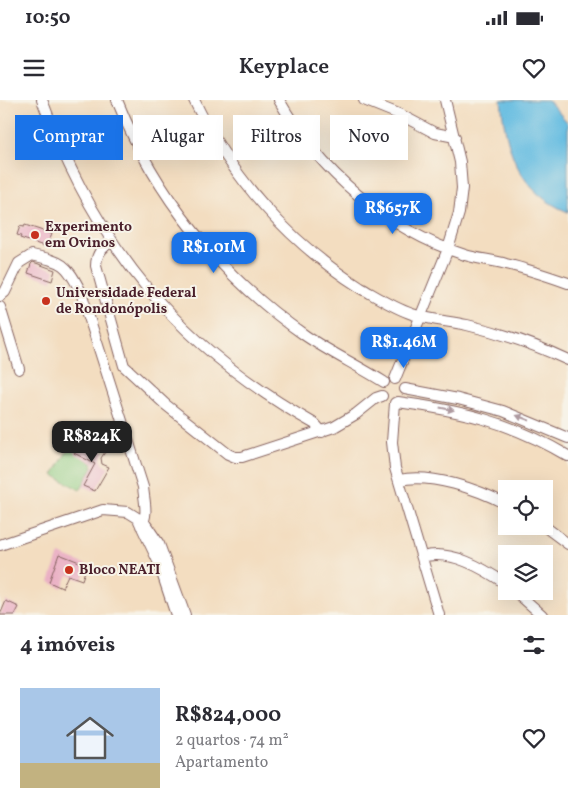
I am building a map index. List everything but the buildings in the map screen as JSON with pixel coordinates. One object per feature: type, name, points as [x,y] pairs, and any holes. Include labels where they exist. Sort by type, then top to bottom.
[{"type":"street","points":[[42,100],[77,180],[111,242],[153,296],[200,344],[255,387],[315,424],[322,432]]},
{"type":"street","points":[[116,100],[133,137],[157,180],[184,220],[215,258],[250,292],[288,323],[328,350],[384,382],[395,379],[402,382],[405,389],[404,396],[397,402],[392,442],[399,480],[439,615]]},
{"type":"street","points":[[194,100],[213,136],[237,174],[281,224],[314,254],[350,281],[389,304],[420,317],[491,331],[536,346],[568,360]]},
{"type":"street","points":[[279,100],[308,143],[348,186],[396,222],[448,249],[468,256],[528,270],[568,283]]},
{"type":"street","points":[[364,100],[401,115],[435,133],[455,137]]},
{"type":"street","points":[[395,379],[458,220],[461,194],[460,162],[445,100]]},
{"type":"street","points":[[111,242],[100,251],[96,266],[124,366],[159,399],[228,454],[242,456],[322,432],[346,421],[376,398],[382,396]]},
{"type":"street","points":[[0,296],[5,292],[19,263],[32,255],[53,260],[68,269],[81,292],[143,487],[146,513],[141,522]]},
{"type":"street","points":[[0,307],[19,369]]},
{"type":"street","points":[[384,382],[381,389],[382,396],[387,402],[446,409],[484,418],[520,431],[568,456]]},
{"type":"street","points":[[405,389],[458,399],[496,409],[526,419],[568,438]]},
{"type":"street","points":[[399,480],[415,478],[451,484],[485,494],[498,500]]},
{"type":"street","points":[[0,544],[103,510],[128,512],[141,522],[156,546],[185,615]]},
{"type":"street","points":[[553,533],[568,544]]},
{"type":"street","points":[[156,546],[176,615]]},
{"type":"street","points":[[422,557],[438,554],[454,558],[480,568],[498,579]]},
{"type":"street","points":[[525,600],[542,615]]},
{"type":"green space","points":[[69,448],[92,463],[93,467],[80,490],[53,475]]},
{"type":"water","points":[[501,100],[548,100],[568,123],[568,212],[537,193],[526,181],[511,152]]},
{"type":"place","name":"Experimento em Ovinos","points":[[35,235]]},
{"type":"place","name":"Universidade Federal de Rondonópolis","points":[[46,301]]},
{"type":"place","name":"Bloco NEATI","points":[[69,570]]}]
